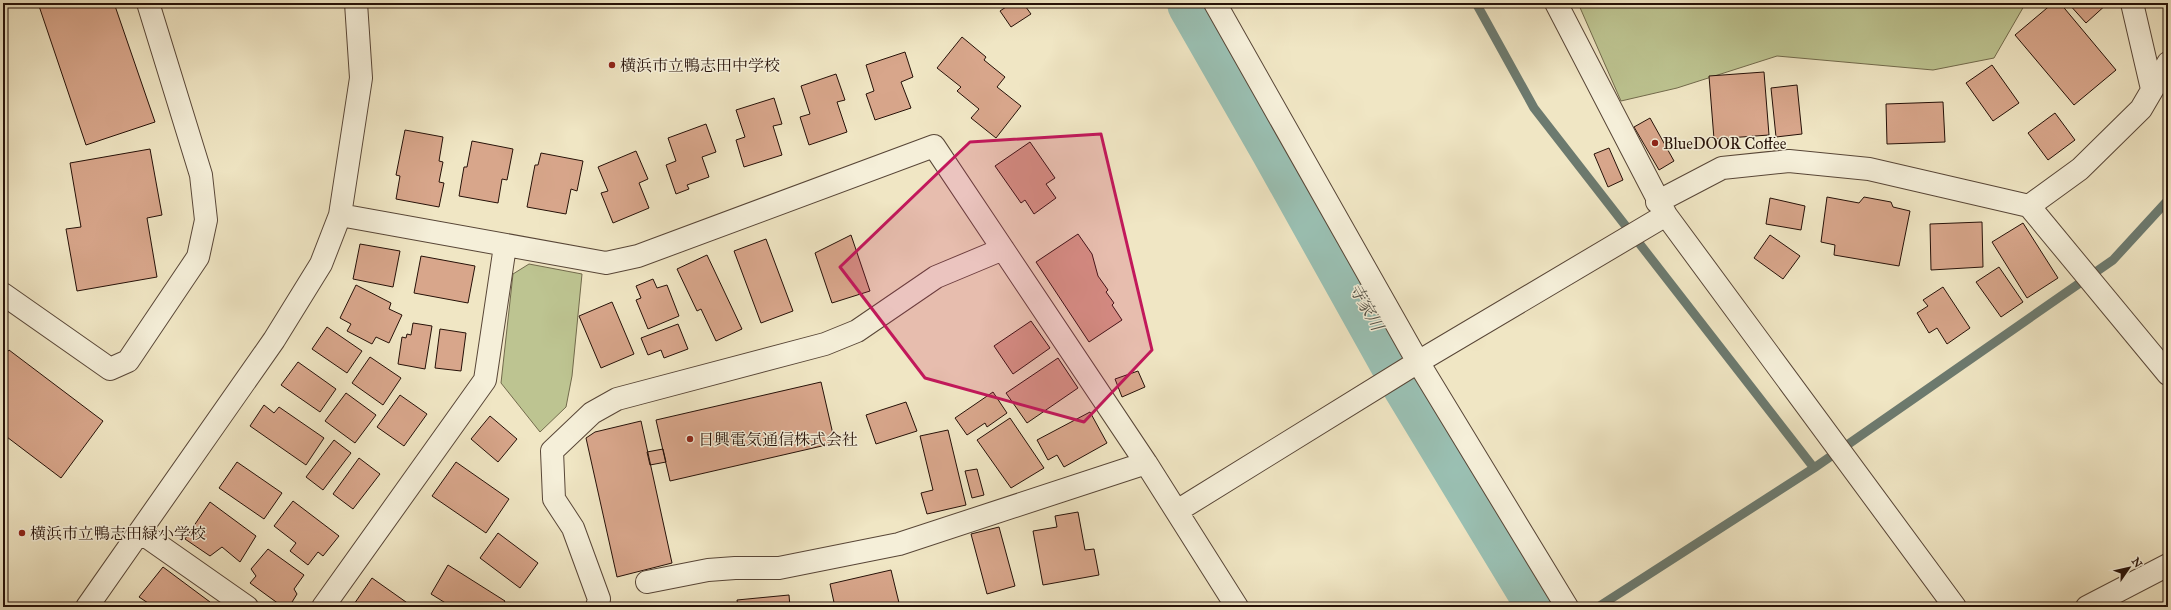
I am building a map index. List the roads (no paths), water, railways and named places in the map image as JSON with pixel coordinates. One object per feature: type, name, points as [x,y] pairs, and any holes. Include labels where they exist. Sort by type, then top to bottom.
[{"type":"street","points":[[3,294],[110,369],[128,362],[198,257],[206,220],[201,176],[148,3]]},
{"type":"street","points":[[87,607],[274,340],[321,264],[340,215],[362,78],[356,3]]},
{"type":"street","points":[[1215,3],[1418,362],[1568,607]]},
{"type":"street","points":[[1556,3],[1661,208],[1955,607]]},
{"type":"street","points":[[2132,3],[2152,89]]},
{"type":"street","points":[[2029,206],[2080,169],[2141,109],[2168,62]]},
{"type":"street","points":[[340,215],[505,246],[606,263],[638,256],[934,146],[1146,463],[1237,607]]},
{"type":"street","points":[[1177,511],[1418,362],[1722,168],[1789,162],[1870,169],[2029,206],[2168,374]]},
{"type":"street","points":[[323,607],[485,380],[505,246]]},
{"type":"street","points":[[597,607],[600,599],[573,528],[554,499],[552,451],[592,413],[617,399],[825,344],[858,331],[936,277],[1003,249]]},
{"type":"street","points":[[647,582],[708,570],[735,568],[779,568],[899,544],[1146,463]]},
{"type":"street","points":[[140,532],[247,607]]},
{"type":"street","points":[[2086,607],[2168,565]]},
{"type":"waterway","name":"寺家川","points":[[1195,3],[1411,386],[1545,607]]},
{"type":"waterway","points":[[1476,3],[1534,108],[1814,468]]},
{"type":"waterway","points":[[1598,607],[1814,468],[2113,260],[2168,200]]},
{"type":"place","name":"横浜市立鴨志田中学校","points":[[612,65]]},
{"type":"place","name":"BlueDOOR Coffee","points":[[1655,143]]},
{"type":"place","name":"日興電気通信株式会社","points":[[690,439]]},
{"type":"place","name":"横浜市立鴨志田緑小学校","points":[[22,533]]}]
